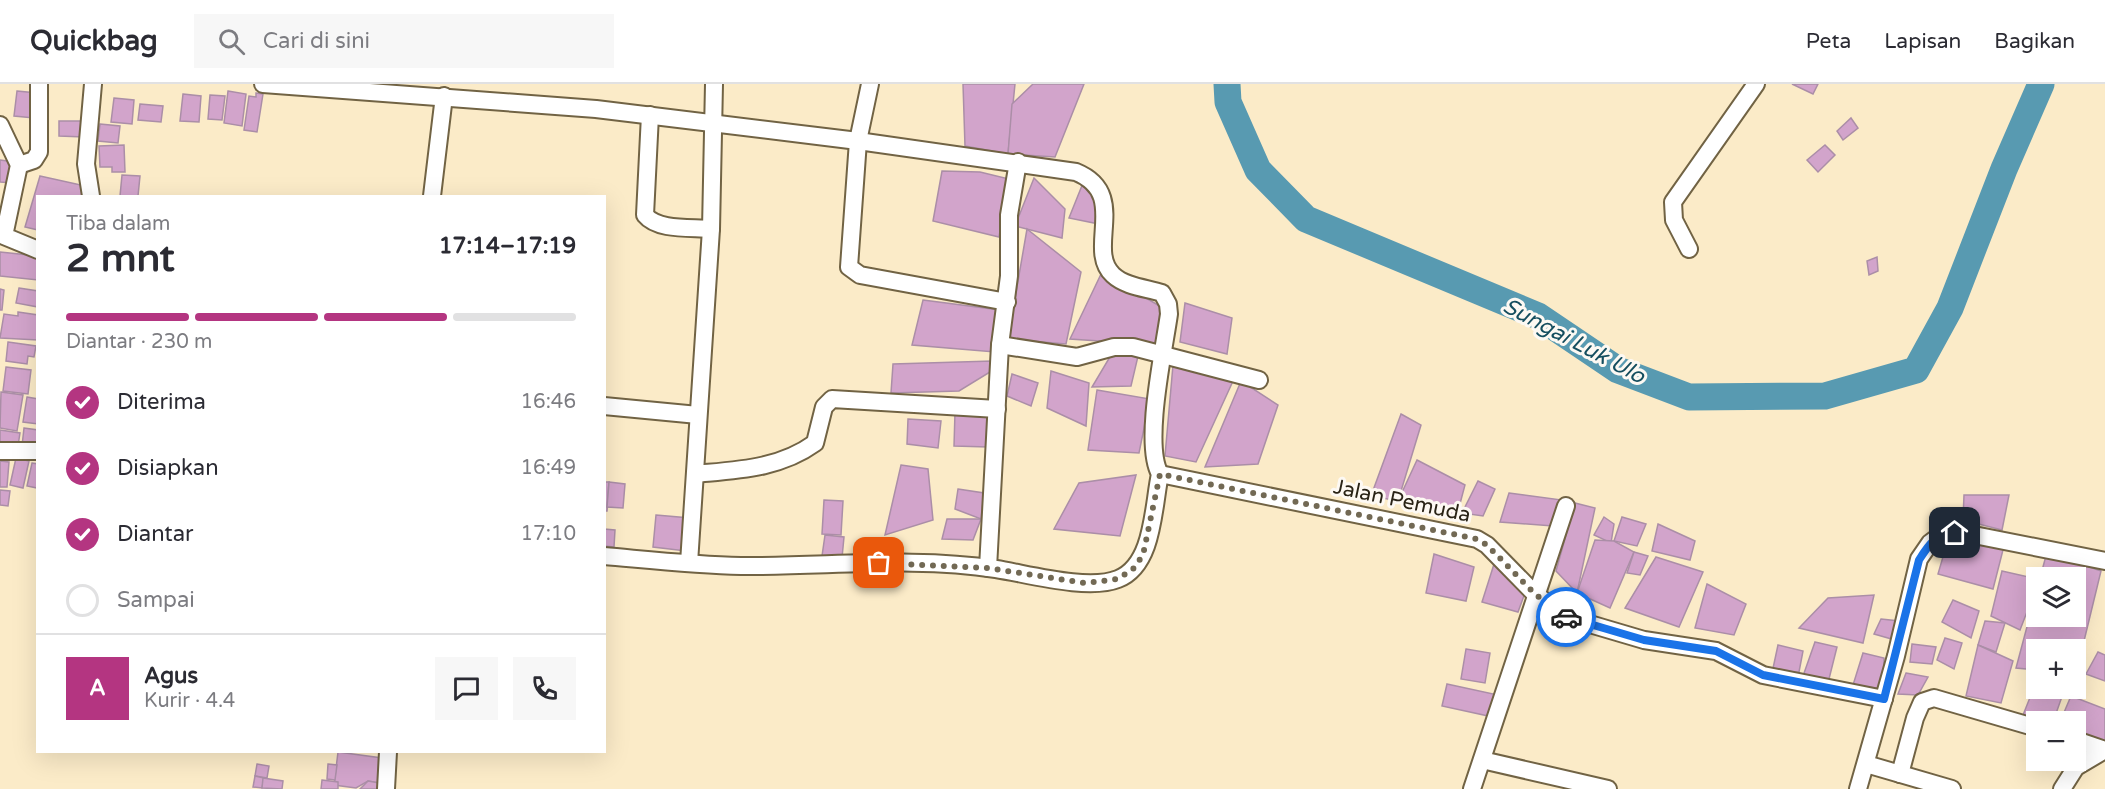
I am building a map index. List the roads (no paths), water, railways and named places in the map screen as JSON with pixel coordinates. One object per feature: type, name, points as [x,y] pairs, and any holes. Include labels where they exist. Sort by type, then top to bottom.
[{"type":"street","points":[[19,165],[34,160],[39,152],[39,84]]},
{"type":"street","points":[[91,195],[86,164],[93,84]]},
{"type":"street","points":[[263,84],[444,96],[650,115],[1018,162],[1076,172],[1088,177],[1103,199],[1106,218],[1105,257],[1108,268],[1114,276],[1131,285],[1162,293],[1168,304],[1153,442],[1155,466],[1160,474],[1143,555],[1133,569],[1118,579],[1085,583],[988,568],[901,563],[741,566],[606,556]]},
{"type":"street","points":[[689,563],[711,229],[714,84]]},
{"type":"street","points":[[870,84],[858,141],[849,267],[860,275],[1007,302]]},
{"type":"street","points":[[1689,249],[1674,220],[1673,202],[1756,84]]},
{"type":"street","points":[[432,195],[444,96]]},
{"type":"street","points":[[650,115],[645,215],[651,222],[664,225],[711,229]]},
{"type":"street","points":[[0,125],[19,165],[3,228],[5,237],[36,249]]},
{"type":"street","points":[[988,568],[1000,345],[1007,302],[1010,215],[1018,162]]},
{"type":"street","points":[[1000,345],[1077,357],[1123,346],[1259,380]]},
{"type":"street","points":[[695,474],[756,468],[786,460],[806,450],[815,443],[824,407],[832,399],[997,409]]},
{"type":"street","points":[[606,406],[698,415]]},
{"type":"street","points":[[0,451],[36,451]]},
{"type":"street","name":"Jalan Pemuda","points":[[1160,474],[1477,539],[1487,545],[1535,594],[1566,617],[1614,633],[1716,651],[1763,675],[1884,699]]},
{"type":"street","points":[[1472,789],[1566,506]]},
{"type":"street","points":[[1952,789],[1900,774],[1862,775],[1896,656],[1919,560],[1930,543],[1942,534],[1984,536],[2105,561]]},
{"type":"street","points":[[1900,774],[1915,718],[1922,702],[1934,698],[2026,725]]},
{"type":"street","points":[[2086,743],[2105,750],[2086,761]]},
{"type":"street","points":[[386,789],[388,753]]},
{"type":"street","points":[[1482,760],[1608,789]]},
{"type":"street","points":[[2062,789],[2073,771]]},
{"type":"waterway","name":"Sungai Luk Ulo","points":[[1227,84],[1228,102],[1258,170],[1306,219],[1538,316],[1618,370],[1689,397],[1825,396],[1916,370],[1950,308],[2004,169],[2041,84]]}]
